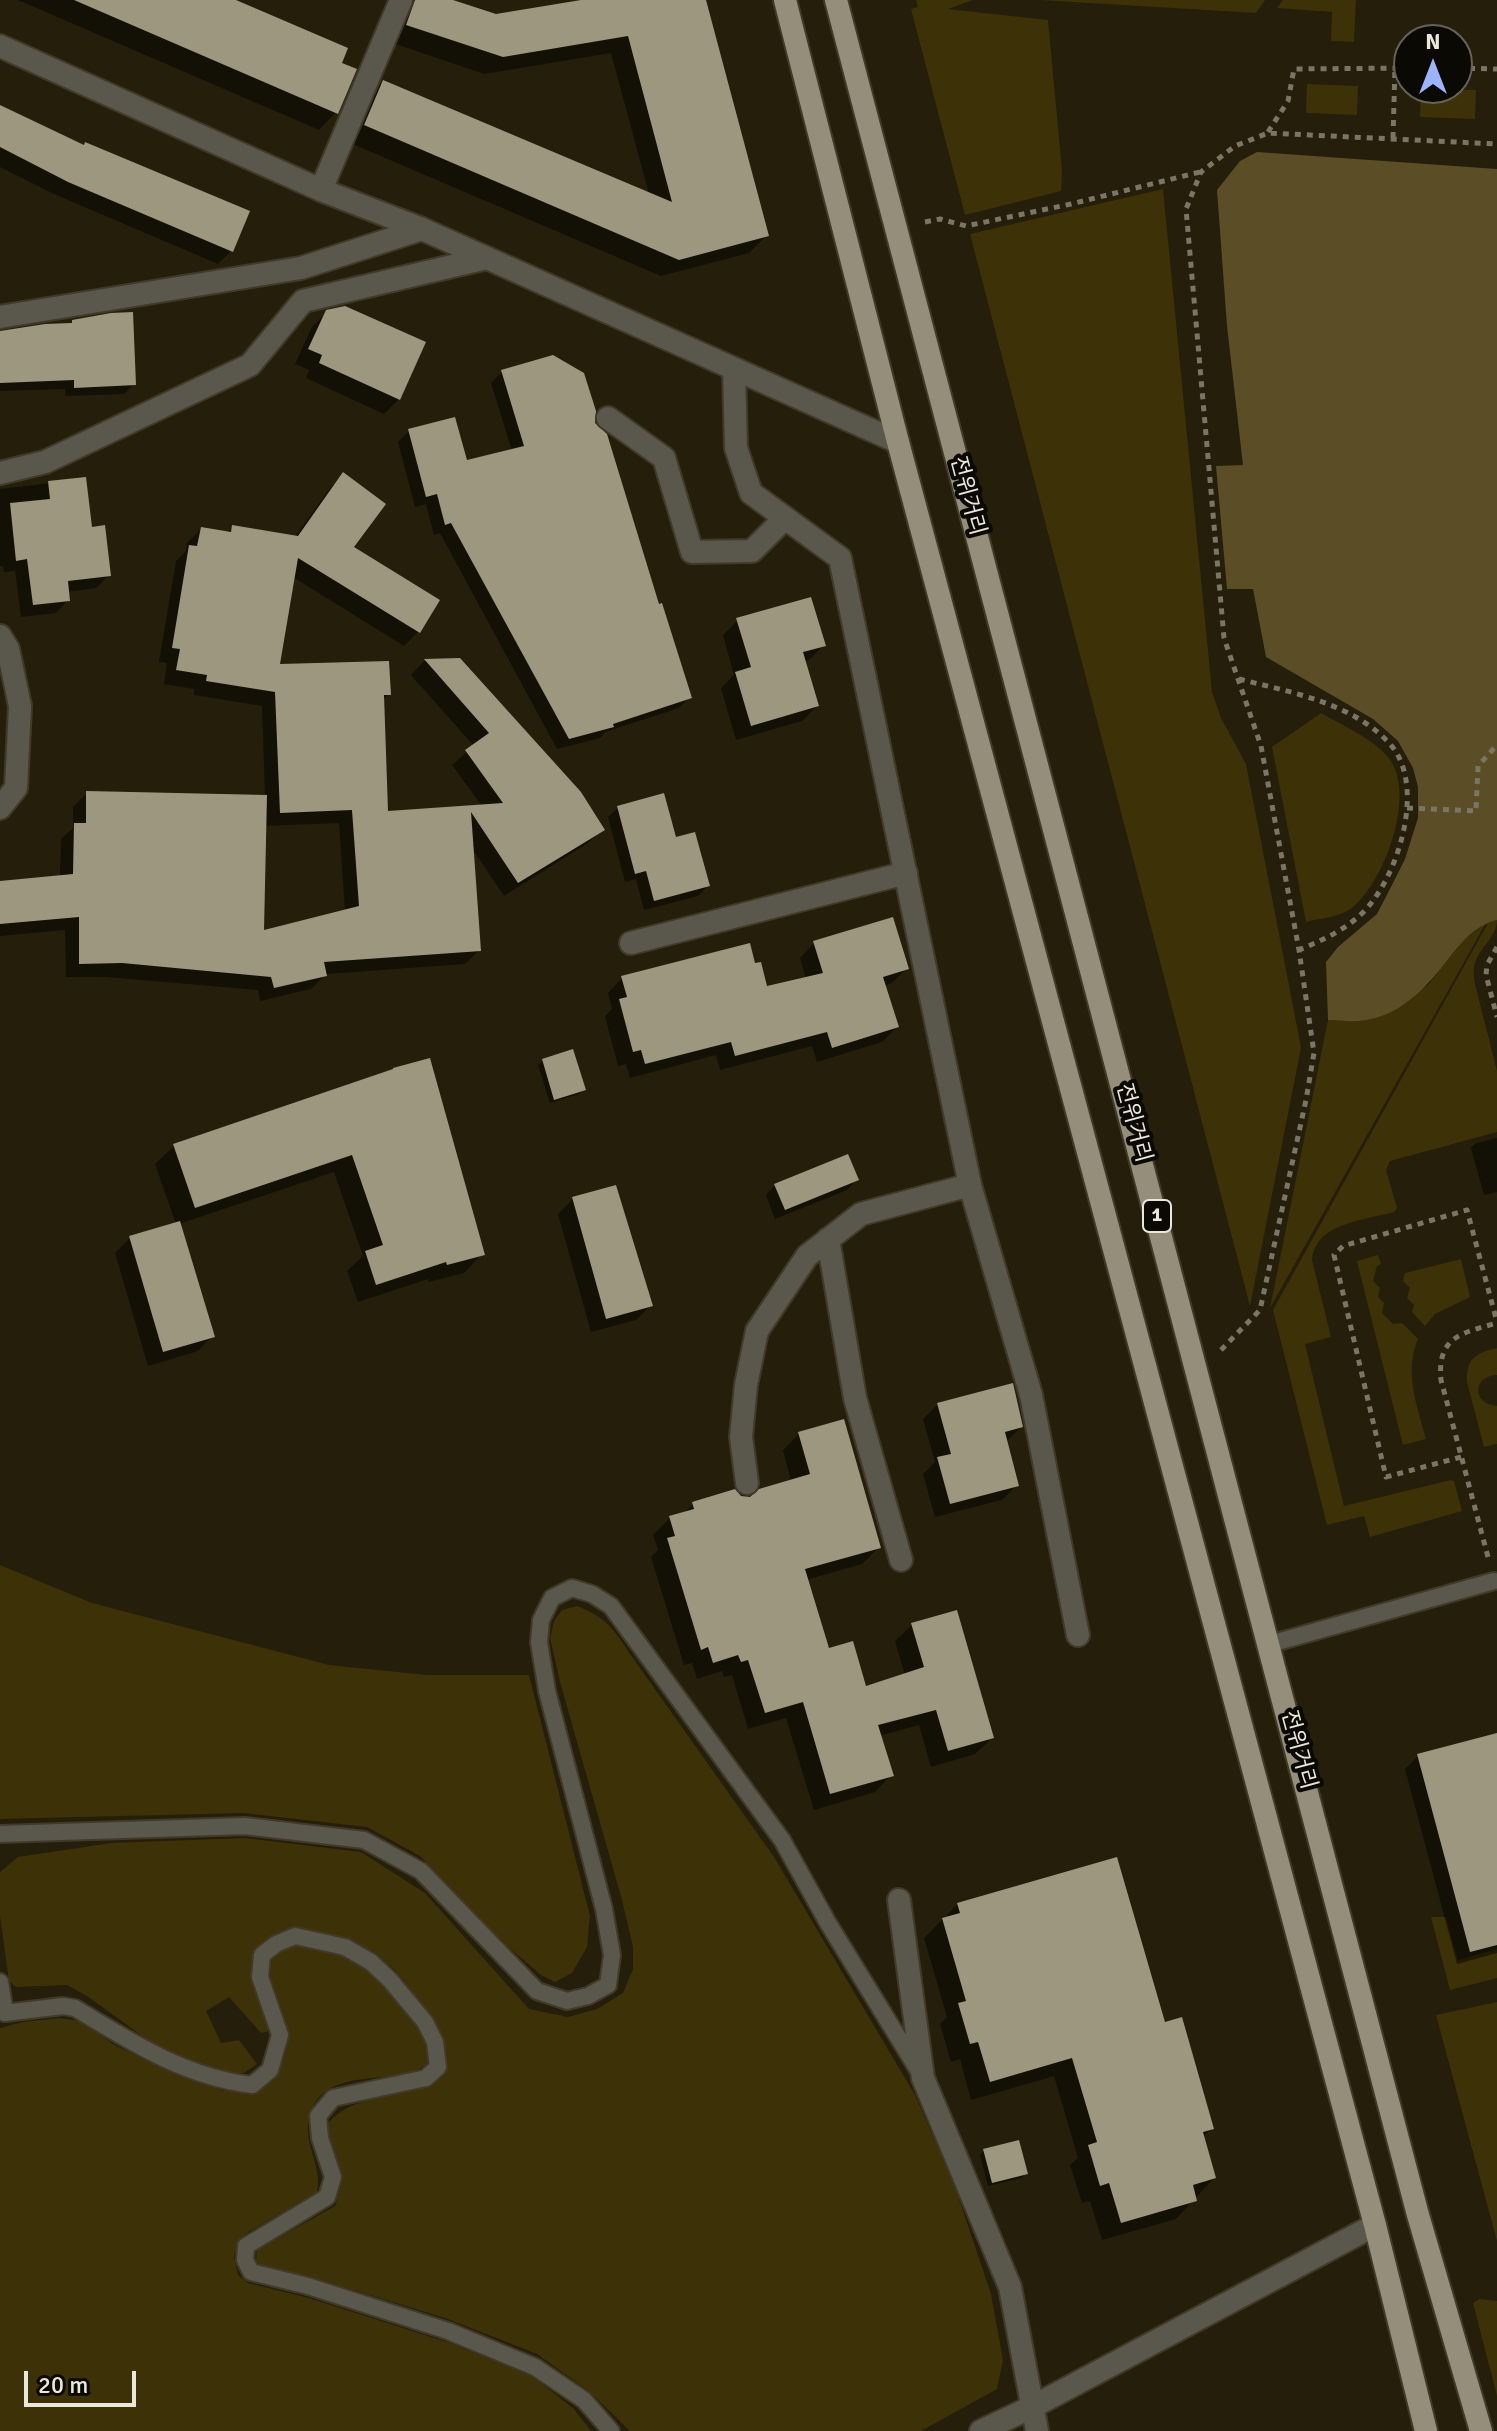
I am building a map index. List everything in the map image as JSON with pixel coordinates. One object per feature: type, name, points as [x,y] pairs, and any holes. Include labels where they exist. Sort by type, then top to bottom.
[{"type":"main road","name":"1","points":[[785,0],[898,442],[1375,2225],[1426,2431]]},
{"type":"main road","name":"전위거리","points":[[836,0],[1418,2215],[1481,2431]]},
{"type":"street","points":[[321,190],[401,0]]},
{"type":"street","points":[[0,46],[321,190],[422,229],[898,442]]},
{"type":"street","points":[[0,317],[301,268],[422,229]]},
{"type":"street","points":[[0,473],[45,462],[250,365],[303,301],[487,258]]},
{"type":"street","points":[[734,369],[736,448],[751,493],[840,558],[970,1185],[1031,1395],[1078,1635]]},
{"type":"street","points":[[608,418],[664,458],[692,552],[752,551],[785,518]]},
{"type":"street","points":[[0,636],[8,649],[20,706],[16,788],[0,808]]},
{"type":"street","points":[[631,943],[906,873]]},
{"type":"street","points":[[747,1483],[741,1437],[746,1385],[757,1331],[807,1256],[861,1214],[970,1185]]},
{"type":"street","points":[[828,1239],[855,1398],[901,1560]]},
{"type":"street","points":[[899,1900],[923,2078],[1010,2287],[1037,2431]]},
{"type":"street","points":[[981,2431],[1375,2225]]},
{"type":"lane","points":[[1270,1644],[1494,1581]]},
{"type":"lane","points":[[0,1834],[245,1826],[364,1840],[421,1871],[537,1991],[567,2001],[588,1996],[608,1985],[612,1955],[604,1909],[547,1691],[539,1642],[541,1620],[552,1598],[572,1588],[592,1594],[611,1606],[782,1840],[828,1923],[923,2078]]},
{"type":"lane","points":[[0,1982],[5,2013],[63,2006],[75,2008],[152,2054],[222,2081],[252,2085],[270,2070],[280,2035],[260,1977],[262,1955],[276,1944],[295,1936],[345,1947],[371,1962],[425,2022],[435,2042],[438,2067],[426,2078],[333,2098],[318,2116],[320,2138],[333,2177],[327,2197],[246,2246],[245,2260],[251,2272],[308,2286],[448,2331],[535,2367],[584,2400],[611,2431]]},
{"type":"path","points":[[1268,133],[1288,101],[1294,69],[1393,67]]},
{"type":"path","points":[[1473,68],[1497,69]]},
{"type":"path","points":[[1393,138],[1394,104]]},
{"type":"path","points":[[897,228],[940,219],[966,226],[1201,172],[1235,146],[1268,133],[1497,144]]},
{"type":"path","points":[[1199,1373],[1260,1310],[1314,1053],[1299,950],[1261,746],[1224,638],[1186,209],[1201,172]]},
{"type":"path","points":[[1239,679],[1316,699],[1373,730],[1390,744],[1400,759],[1408,792],[1394,862],[1371,903],[1361,916],[1343,929],[1299,950]]},
{"type":"path","points":[[1407,808],[1476,811],[1478,766],[1497,745]]},
{"type":"path","points":[[1497,947],[1487,965],[1486,975],[1497,1017]]},
{"type":"path","points":[[1461,1457],[1386,1477],[1334,1255],[1343,1246],[1467,1210],[1497,1323],[1464,1332],[1450,1342],[1442,1354],[1441,1380],[1494,1581]]},
{"type":"shaded area","points":[[916,0],[973,0],[948,9],[1048,20],[1062,170],[1061,191],[965,215],[911,9],[918,7]]},
{"type":"shaded area","points":[[1040,0],[1265,0],[1256,13]]},
{"type":"shaded area","points":[[1283,0],[1356,0],[1354,42],[1331,41],[1332,12],[1277,8]]},
{"type":"shaded area","points":[[1307,84],[1358,86],[1357,115],[1306,113]]},
{"type":"shaded area","points":[[1473,90],[1476,90],[1475,119],[1420,117],[1420,104],[1473,104]]},
{"type":"shaded area","points":[[1257,152],[1497,169],[1497,920],[1470,934],[1411,999],[1387,1014],[1359,1021],[1328,1020],[1326,962],[1338,947],[1377,914],[1405,859],[1418,818],[1418,787],[1413,768],[1398,741],[1373,719],[1266,657],[1253,589],[1227,589],[1216,466],[1243,465],[1227,326],[1217,190],[1240,161]]},
{"type":"shaded area","points":[[1163,189],[1212,692],[1221,718],[1246,764],[1301,1048],[1250,1306],[970,234]]},
{"type":"shaded area","points":[[1321,713],[1359,734],[1385,754],[1398,777],[1400,796],[1398,817],[1385,860],[1364,896],[1347,911],[1306,922],[1272,747]]},
{"type":"shaded area","points":[[1497,920],[1494,932],[1477,958],[1474,971],[1497,1071],[1497,1132],[1390,1161],[1386,1170],[1397,1208],[1394,1212],[1356,1221],[1332,1231],[1315,1248],[1312,1260],[1331,1337],[1305,1344],[1344,1506],[1451,1480],[1454,1481],[1462,1511],[1370,1537],[1364,1516],[1327,1525],[1273,1310],[1488,923]]},
{"type":"shaded area","points":[[1486,923],[1270,1308],[1328,1020],[1360,1021],[1428,985],[1461,942]]},
{"type":"shaded area","points":[[1378,1255],[1381,1264],[1377,1266],[1373,1281],[1380,1288],[1378,1297],[1384,1303],[1382,1313],[1393,1324],[1402,1323],[1418,1339],[1412,1376],[1426,1439],[1403,1445],[1357,1261]]},
{"type":"shaded area","points":[[1461,1259],[1470,1297],[1435,1314],[1425,1326],[1412,1312],[1414,1305],[1407,1298],[1410,1288],[1403,1281],[1405,1273]]},
{"type":"shaded area","points":[[1497,1348],[1497,1375],[1483,1380],[1478,1390],[1483,1400],[1497,1406],[1497,1444],[1484,1447],[1467,1374],[1474,1358]]},
{"type":"shaded area","points":[[0,1565],[92,1603],[329,1665],[427,1675],[529,1675],[590,1916],[587,1947],[572,1973],[555,1982],[541,1975],[506,1945],[420,1856],[367,1827],[243,1813],[0,1819]]},
{"type":"shaded area","points":[[577,1606],[602,1619],[614,1631],[774,1857],[915,2095],[954,2184],[991,2294],[1003,2360],[997,2389],[921,2431],[630,2431],[590,2392],[537,2354],[445,2318],[308,2276],[259,2265],[257,2250],[335,2206],[343,2177],[329,2139],[329,2122],[338,2113],[361,2102],[425,2087],[445,2071],[444,2042],[432,2016],[395,1970],[374,1952],[348,1939],[295,1929],[275,1936],[259,1947],[252,1956],[253,1977],[266,2007],[269,2031],[261,2033],[229,1997],[206,2011],[221,2043],[239,2040],[257,2064],[244,2073],[221,2073],[156,2046],[67,1985],[16,1987],[9,1981],[0,1916],[0,1872],[18,1857],[111,1843],[245,1838],[361,1852],[425,1893],[529,2009],[568,2017],[597,2009],[623,1993],[633,1969],[633,1947],[550,1638],[554,1621],[562,1610]]},
{"type":"shaded area","points":[[1431,1917],[1446,1917],[1458,1960],[1497,1949],[1497,1978],[1450,1990]]},
{"type":"shaded area","points":[[297,1945],[345,1957],[387,1988],[422,2028],[427,2041],[428,2064],[397,2075],[344,2083],[328,2089],[316,2101],[308,2128],[317,2174],[317,2192],[238,2241],[234,2257],[238,2275],[248,2283],[309,2298],[453,2344],[532,2376],[573,2408],[591,2431],[0,2431],[0,2028],[60,2018],[81,2021],[113,2044],[159,2067],[221,2090],[255,2094],[277,2074],[288,2042],[286,2023],[272,1982],[272,1960],[281,1951]]},
{"type":"shaded area","points":[[1497,2002],[1497,2241],[1436,2015]]},
{"type":"shaded area","points":[[1479,2299],[1497,2301],[1497,2396],[1473,2303]]},
{"type":"building","points":[[74,0],[236,0],[348,48],[342,63],[357,69],[338,114]]},
{"type":"building","points":[[415,0],[453,0],[496,14],[581,0],[706,0],[769,236],[679,260],[364,125],[383,80],[672,202],[628,36],[503,57],[406,25]]},
{"type":"building","points":[[0,105],[84,145],[85,142],[250,211],[233,252],[68,182],[0,147]]},
{"type":"building","points":[[345,306],[426,342],[400,400],[319,363],[322,355],[308,349],[326,310]]},
{"type":"building","points":[[133,312],[136,385],[74,388],[74,380],[0,383],[0,331]]},
{"type":"building","points":[[553,355],[584,373],[596,411],[595,423],[607,434],[659,604],[662,603],[692,698],[613,724],[614,727],[569,739],[451,523],[445,525],[437,494],[426,497],[408,429],[455,417],[467,460],[524,446],[501,370]]},
{"type":"building","points":[[343,472],[386,504],[354,547],[440,600],[420,633],[298,558],[280,664],[389,661],[391,695],[384,695],[388,811],[503,803],[465,750],[489,733],[424,659],[460,658],[581,792],[605,830],[518,883],[471,812],[481,951],[324,962],[327,976],[274,988],[271,977],[122,963],[79,964],[79,917],[0,924],[0,881],[73,874],[74,823],[86,823],[86,791],[267,795],[264,930],[359,906],[352,810],[280,813],[275,692],[206,681],[207,675],[176,670],[180,649],[172,648],[189,545],[197,546],[201,527],[231,532],[232,525],[298,536]]},
{"type":"building","points":[[86,477],[92,527],[105,525],[111,576],[68,581],[70,601],[33,605],[27,559],[16,561],[10,503],[50,499],[48,481]]},
{"type":"building","points":[[811,597],[826,646],[803,652],[819,706],[751,726],[735,672],[751,667],[736,618]]},
{"type":"building","points":[[664,793],[676,837],[695,832],[710,886],[654,901],[646,871],[635,874],[617,806]]},
{"type":"building","points":[[893,917],[909,969],[883,977],[899,1027],[832,1048],[827,1032],[735,1056],[731,1042],[645,1064],[641,1050],[633,1052],[619,999],[627,997],[621,976],[750,943],[755,963],[761,962],[767,986],[823,973],[813,941]]},
{"type":"building","points":[[573,1049],[586,1090],[554,1100],[542,1059]]},
{"type":"building","points":[[430,1058],[485,1255],[447,1265],[446,1262],[376,1285],[365,1251],[383,1245],[352,1155],[195,1208],[173,1144]]},
{"type":"building","points":[[848,1154],[859,1180],[785,1210],[774,1184]]},
{"type":"building","points":[[616,1185],[653,1306],[606,1319],[572,1197]]},
{"type":"building","points":[[180,1221],[215,1337],[163,1352],[129,1236]]},
{"type":"building","points":[[1013,1383],[1023,1427],[1005,1432],[1019,1486],[950,1504],[937,1457],[951,1454],[937,1403]]},
{"type":"building","points":[[844,1419],[881,1548],[805,1569],[829,1648],[853,1641],[866,1686],[924,1667],[911,1623],[957,1610],[994,1738],[948,1751],[936,1710],[878,1725],[894,1776],[830,1794],[803,1702],[765,1713],[748,1660],[741,1662],[738,1655],[713,1663],[708,1647],[701,1650],[667,1538],[675,1536],[669,1516],[694,1509],[692,1502],[735,1489],[741,1496],[750,1497],[759,1489],[810,1474],[798,1432]]},
{"type":"building","points":[[1497,1733],[1497,1945],[1470,1952],[1417,1754]]},
{"type":"building","points":[[1117,1857],[1165,2022],[1182,2017],[1214,2129],[1203,2132],[1216,2178],[1193,2185],[1197,2201],[1121,2223],[1109,2183],[1100,2186],[1088,2145],[1097,2142],[1072,2058],[990,2082],[978,2042],[970,2044],[958,2003],[966,2001],[942,1918],[960,1913],[957,1903]]},
{"type":"building","points":[[1019,2140],[1028,2174],[992,2183],[983,2149]]}]
